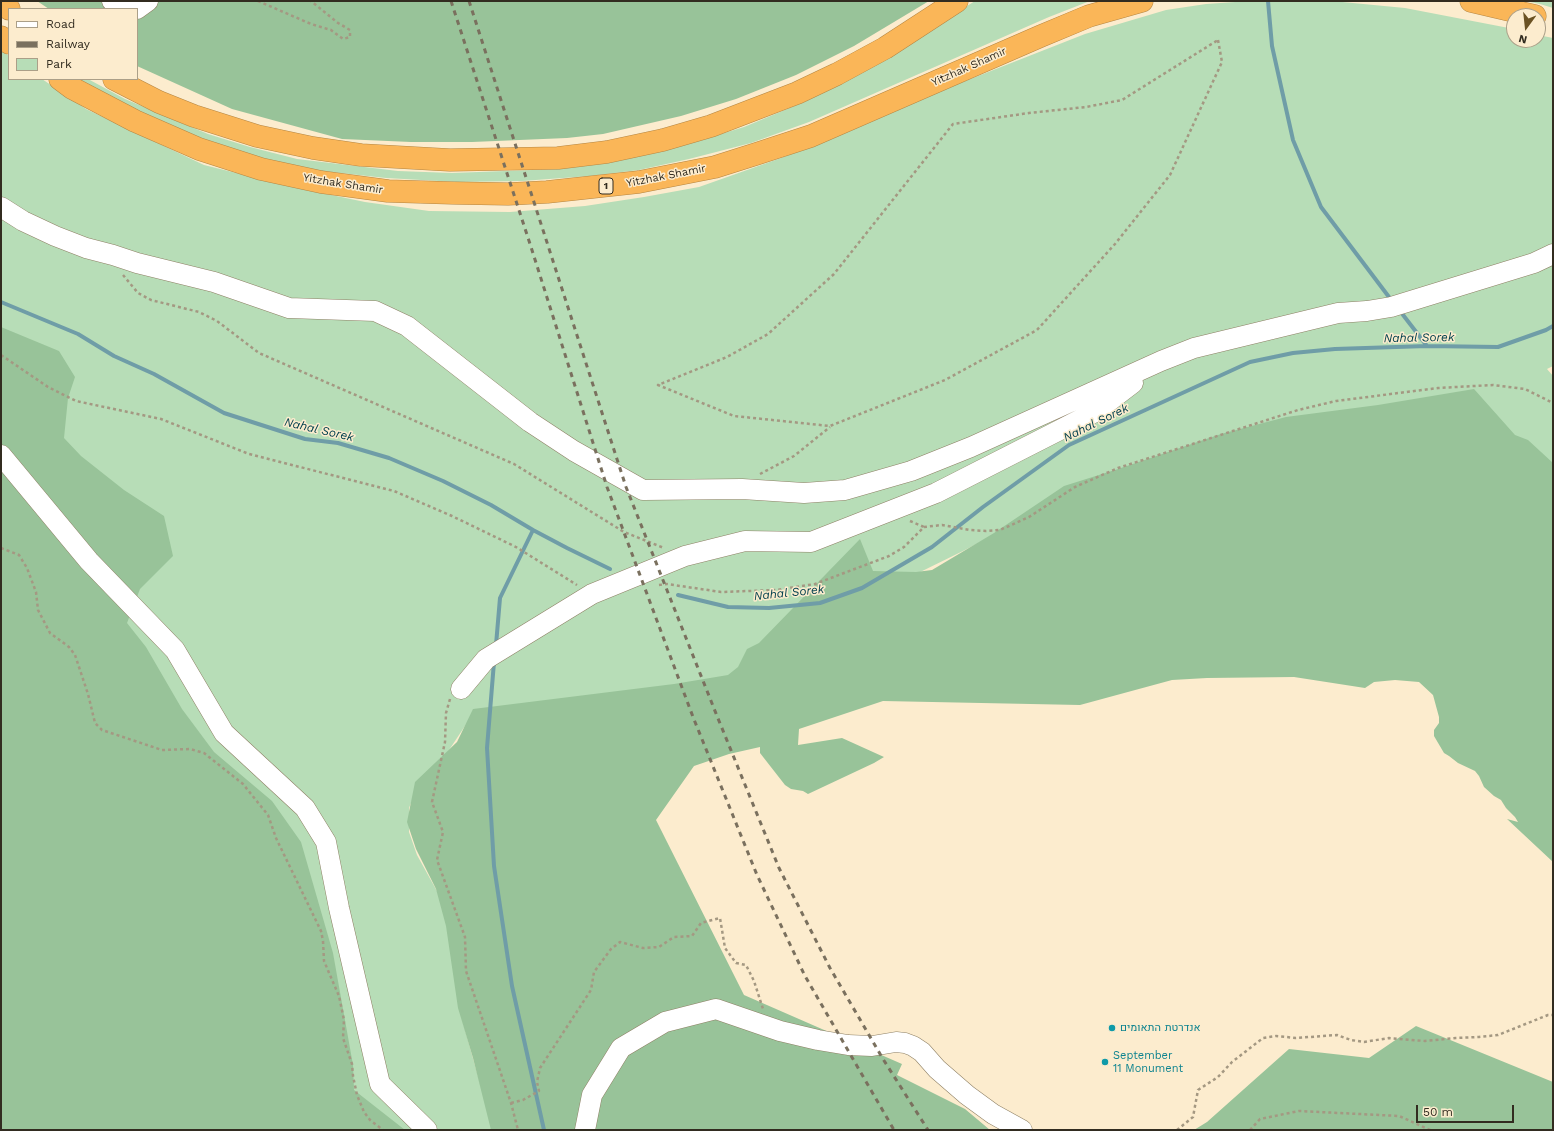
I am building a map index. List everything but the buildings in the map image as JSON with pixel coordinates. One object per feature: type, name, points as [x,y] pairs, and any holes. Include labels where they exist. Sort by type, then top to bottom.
[{"type":"highway","points":[[116,80],[159,102],[194,116],[257,136],[313,148],[362,155],[450,160],[558,158],[607,152],[663,140],[711,126],[797,93],[837,74],[885,48],[957,1]]},
{"type":"highway","name":"Yitzhak Shamir","points":[[61,80],[72,88],[135,121],[199,149],[261,169],[321,182],[388,190],[453,194],[547,192],[639,182],[715,167],[756,154],[811,136],[1040,36],[1090,16],[1142,1]]},
{"type":"highway","points":[[1471,1],[1506,9]]},
{"type":"street","points":[[112,1],[122,8]]},
{"type":"street","points":[[138,8],[148,1]]},
{"type":"street","points":[[1,207],[23,221],[86,248],[137,263],[214,282],[289,308],[375,311],[407,326],[530,422],[574,451],[643,490],[742,489],[804,493],[845,490],[911,471],[971,447],[1161,361],[1194,348],[1338,313],[1367,311],[1390,307],[1534,262],[1553,254]]},
{"type":"street","points":[[461,689],[486,659],[592,594],[685,556],[745,541],[811,542],[936,493],[1095,412],[1161,361]]},
{"type":"street","points":[[1,455],[89,561],[175,650],[224,733],[305,808],[326,842],[338,908],[380,1084],[427,1130]]},
{"type":"street","points":[[585,1130],[592,1095],[621,1048],[665,1022],[716,1009],[780,1031],[818,1040],[848,1045],[872,1046],[896,1042],[913,1046],[922,1052],[937,1069],[967,1095],[993,1114],[1022,1130]]},
{"type":"path","points":[[258,1],[311,24],[331,30],[343,39],[350,37],[350,30],[338,23],[311,1]]},
{"type":"path","points":[[742,489],[760,474],[794,456],[830,426],[945,380],[1037,330],[1115,244],[1170,176],[1222,62],[1218,40],[1122,100],[1086,107],[1029,113],[953,124],[834,274],[768,334],[727,357],[658,385],[734,416],[830,426]]},
{"type":"path","points":[[113,255],[124,278],[138,293],[151,300],[199,312],[218,321],[259,353],[514,464],[624,532],[685,556]]},
{"type":"path","points":[[1,548],[19,556],[27,568],[36,592],[38,610],[50,633],[69,647],[75,655],[88,694],[95,723],[102,730],[162,750],[190,749],[204,753],[243,784],[268,815],[276,838],[321,932],[324,961],[339,996],[344,1020],[343,1038],[352,1064],[353,1076],[364,1112],[370,1120],[383,1130]]},
{"type":"path","points":[[461,689],[449,700],[446,713],[445,742],[432,802],[443,832],[437,860],[465,937],[466,971],[511,1103],[518,1130]]},
{"type":"path","points":[[1177,1130],[1193,1117],[1198,1090],[1218,1077],[1232,1062],[1263,1038],[1276,1036],[1296,1038],[1338,1035],[1351,1040],[1364,1042],[1389,1038],[1425,1041],[1479,1037],[1498,1035],[1548,1015],[1553,1015]]},
{"type":"path","points":[[1250,1130],[1260,1119],[1299,1111],[1399,1116],[1430,1130]]},
{"type":"green space","points":[[37,1],[929,1],[854,46],[796,75],[736,99],[681,116],[603,134],[567,138],[472,142],[411,142],[342,139],[232,109],[138,66],[138,8],[48,8]]},
{"type":"green space","points":[[975,1],[1090,1],[1049,17],[809,122],[751,143],[639,170],[590,176],[522,181],[457,182],[386,178],[313,170],[282,164],[233,151],[143,115],[78,80],[90,80],[125,99],[208,134],[297,159],[398,171],[452,173],[558,169],[698,141],[744,127],[804,102],[887,56]]},
{"type":"green space","points":[[1250,1],[1332,1],[1405,8],[1506,27],[1506,48],[1546,48],[1546,37],[1553,38],[1553,366],[1547,369],[1553,376],[1553,489],[1068,496],[908,578],[740,675],[471,717],[443,759],[415,793],[409,808],[409,832],[417,855],[438,893],[447,920],[460,1012],[493,1130],[383,1130],[335,1092],[247,799],[112,615],[106,492],[1,370],[1,50],[8,55],[8,80],[43,80],[86,109],[204,165],[293,187],[365,202],[429,211],[510,212],[585,206],[699,187],[781,158],[837,136],[945,89],[1085,34],[1166,10],[1206,4]]},
{"type":"green space","points":[[1526,1],[1553,1],[1553,8],[1540,4]]},
{"type":"green space","points":[[1,327],[59,351],[75,377],[68,398],[64,438],[81,456],[124,490],[164,516],[173,556],[140,589],[127,623],[146,647],[182,709],[214,752],[272,801],[301,842],[333,953],[353,1065],[354,1090],[405,1130],[1,1130]]},
{"type":"green space","points":[[1474,389],[1515,435],[1528,440],[1553,463],[1553,862],[1507,819],[1518,822],[1501,800],[1484,787],[1475,771],[1458,763],[1444,753],[1434,736],[1434,730],[1439,723],[1439,717],[1433,695],[1419,682],[1395,680],[1374,682],[1365,688],[1294,677],[1207,678],[1172,680],[1080,705],[883,701],[799,729],[798,745],[842,738],[884,757],[874,763],[808,794],[803,791],[791,789],[785,785],[760,753],[760,747],[729,754],[694,766],[656,820],[744,995],[902,1064],[897,1075],[965,1109],[990,1130],[491,1130],[473,1058],[458,1008],[446,926],[436,889],[416,849],[407,822],[415,782],[457,742],[473,709],[674,684],[728,675],[738,667],[747,649],[759,643],[860,539],[873,571],[916,572],[932,570],[994,533],[1064,486],[1221,434],[1286,417],[1378,405]]},
{"type":"green space","points":[[1416,1026],[1553,1082],[1553,1130],[1194,1130],[1207,1122],[1289,1049],[1369,1058]]},
{"type":"waterway","points":[[1268,1],[1272,46],[1293,140],[1321,207],[1392,301]]},
{"type":"waterway","name":"Nahal Sorek","points":[[1,302],[78,334],[114,356],[154,374],[224,413],[305,439],[338,443],[389,458],[443,481],[491,505],[567,548],[610,569]]},
{"type":"waterway","points":[[1400,311],[1427,346]]},
{"type":"waterway","name":"Nahal Sorek","points":[[678,595],[728,607],[769,608],[820,603],[862,588],[932,547],[983,507],[1069,445],[1250,362],[1293,353],[1335,349],[1427,346],[1498,347],[1546,330],[1553,326]]},
{"type":"waterway","points":[[496,645],[500,598],[533,530]]},
{"type":"waterway","points":[[494,662],[487,748],[494,866],[512,986],[544,1130]]},
{"type":"railway","points":[[451,1],[607,487],[693,717],[757,875],[805,976],[894,1130]]},
{"type":"railway","points":[[469,1],[626,487],[717,716],[779,868],[830,968],[883,1059],[928,1130]]},
{"type":"place","name":"אנדרטת התאומים","points":[[1112,1028]]},
{"type":"place","name":"September 11 Monument","points":[[1105,1062]]}]
